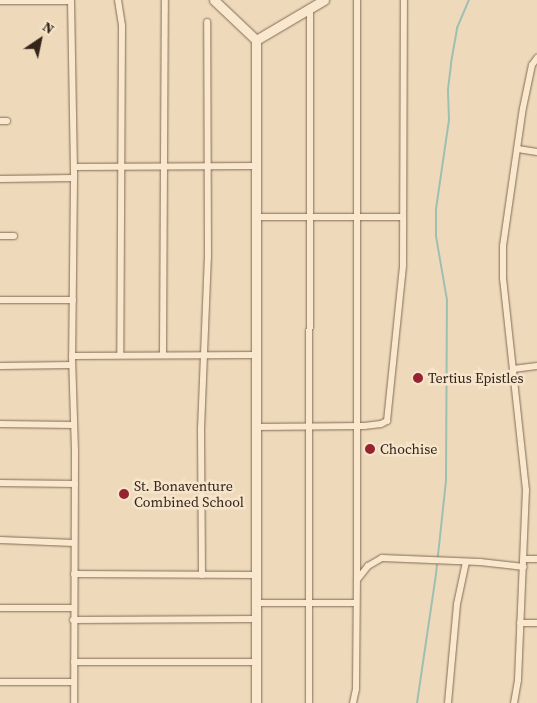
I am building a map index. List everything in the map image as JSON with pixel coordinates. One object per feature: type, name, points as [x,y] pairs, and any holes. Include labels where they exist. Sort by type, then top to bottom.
[{"type":"street","points":[[0,1],[71,0],[74,167],[72,356],[75,484],[74,703]]},
{"type":"street","points":[[118,0],[122,26],[120,354]]},
{"type":"street","points":[[163,354],[165,0]]},
{"type":"street","points":[[214,0],[256,40],[256,703]]},
{"type":"street","points":[[256,40],[324,0]]},
{"type":"street","points":[[353,703],[356,689],[357,580],[357,0]]},
{"type":"street","points":[[256,427],[357,426],[381,424],[387,421],[403,265],[404,0]]},
{"type":"street","points":[[308,703],[310,601],[310,216],[308,170],[310,8]]},
{"type":"street","points":[[202,574],[202,429],[208,257],[207,22]]},
{"type":"street","points":[[514,703],[518,680],[526,490],[503,278],[503,246],[532,65],[537,58]]},
{"type":"street","points":[[518,149],[537,152]]},
{"type":"street","points":[[74,167],[256,166]]},
{"type":"street","points":[[0,179],[74,178]]},
{"type":"street","points":[[257,217],[403,217]]},
{"type":"street","points":[[0,236],[14,236]]},
{"type":"street","points":[[0,300],[73,300]]},
{"type":"street","points":[[72,356],[120,354],[256,355]]},
{"type":"street","points":[[0,366],[72,365]]},
{"type":"street","points":[[513,369],[537,366]]},
{"type":"street","points":[[0,424],[74,425]]},
{"type":"street","points":[[0,483],[75,484]]},
{"type":"street","points":[[0,540],[74,543]]},
{"type":"street","points":[[357,580],[368,566],[382,558],[524,567]]},
{"type":"street","points":[[524,559],[537,559]]},
{"type":"street","points":[[448,703],[457,604],[466,562]]},
{"type":"street","points":[[74,574],[257,575]]},
{"type":"street","points":[[256,602],[310,601],[356,603]]},
{"type":"street","points":[[0,608],[73,608]]},
{"type":"street","points":[[73,620],[256,619]]},
{"type":"street","points":[[520,623],[537,623]]},
{"type":"street","points":[[74,662],[257,662]]},
{"type":"street","points":[[0,682],[74,682]]},
{"type":"waterway","points":[[417,703],[436,574],[446,481],[447,300],[436,236],[436,209],[449,120],[448,89],[451,63],[457,28],[469,0]]},
{"type":"place","name":"Tertius Epistles","points":[[418,378]]},
{"type":"place","name":"Chochise","points":[[370,449]]},
{"type":"place","name":"St. Bonaventure Combined School","points":[[124,494]]}]
